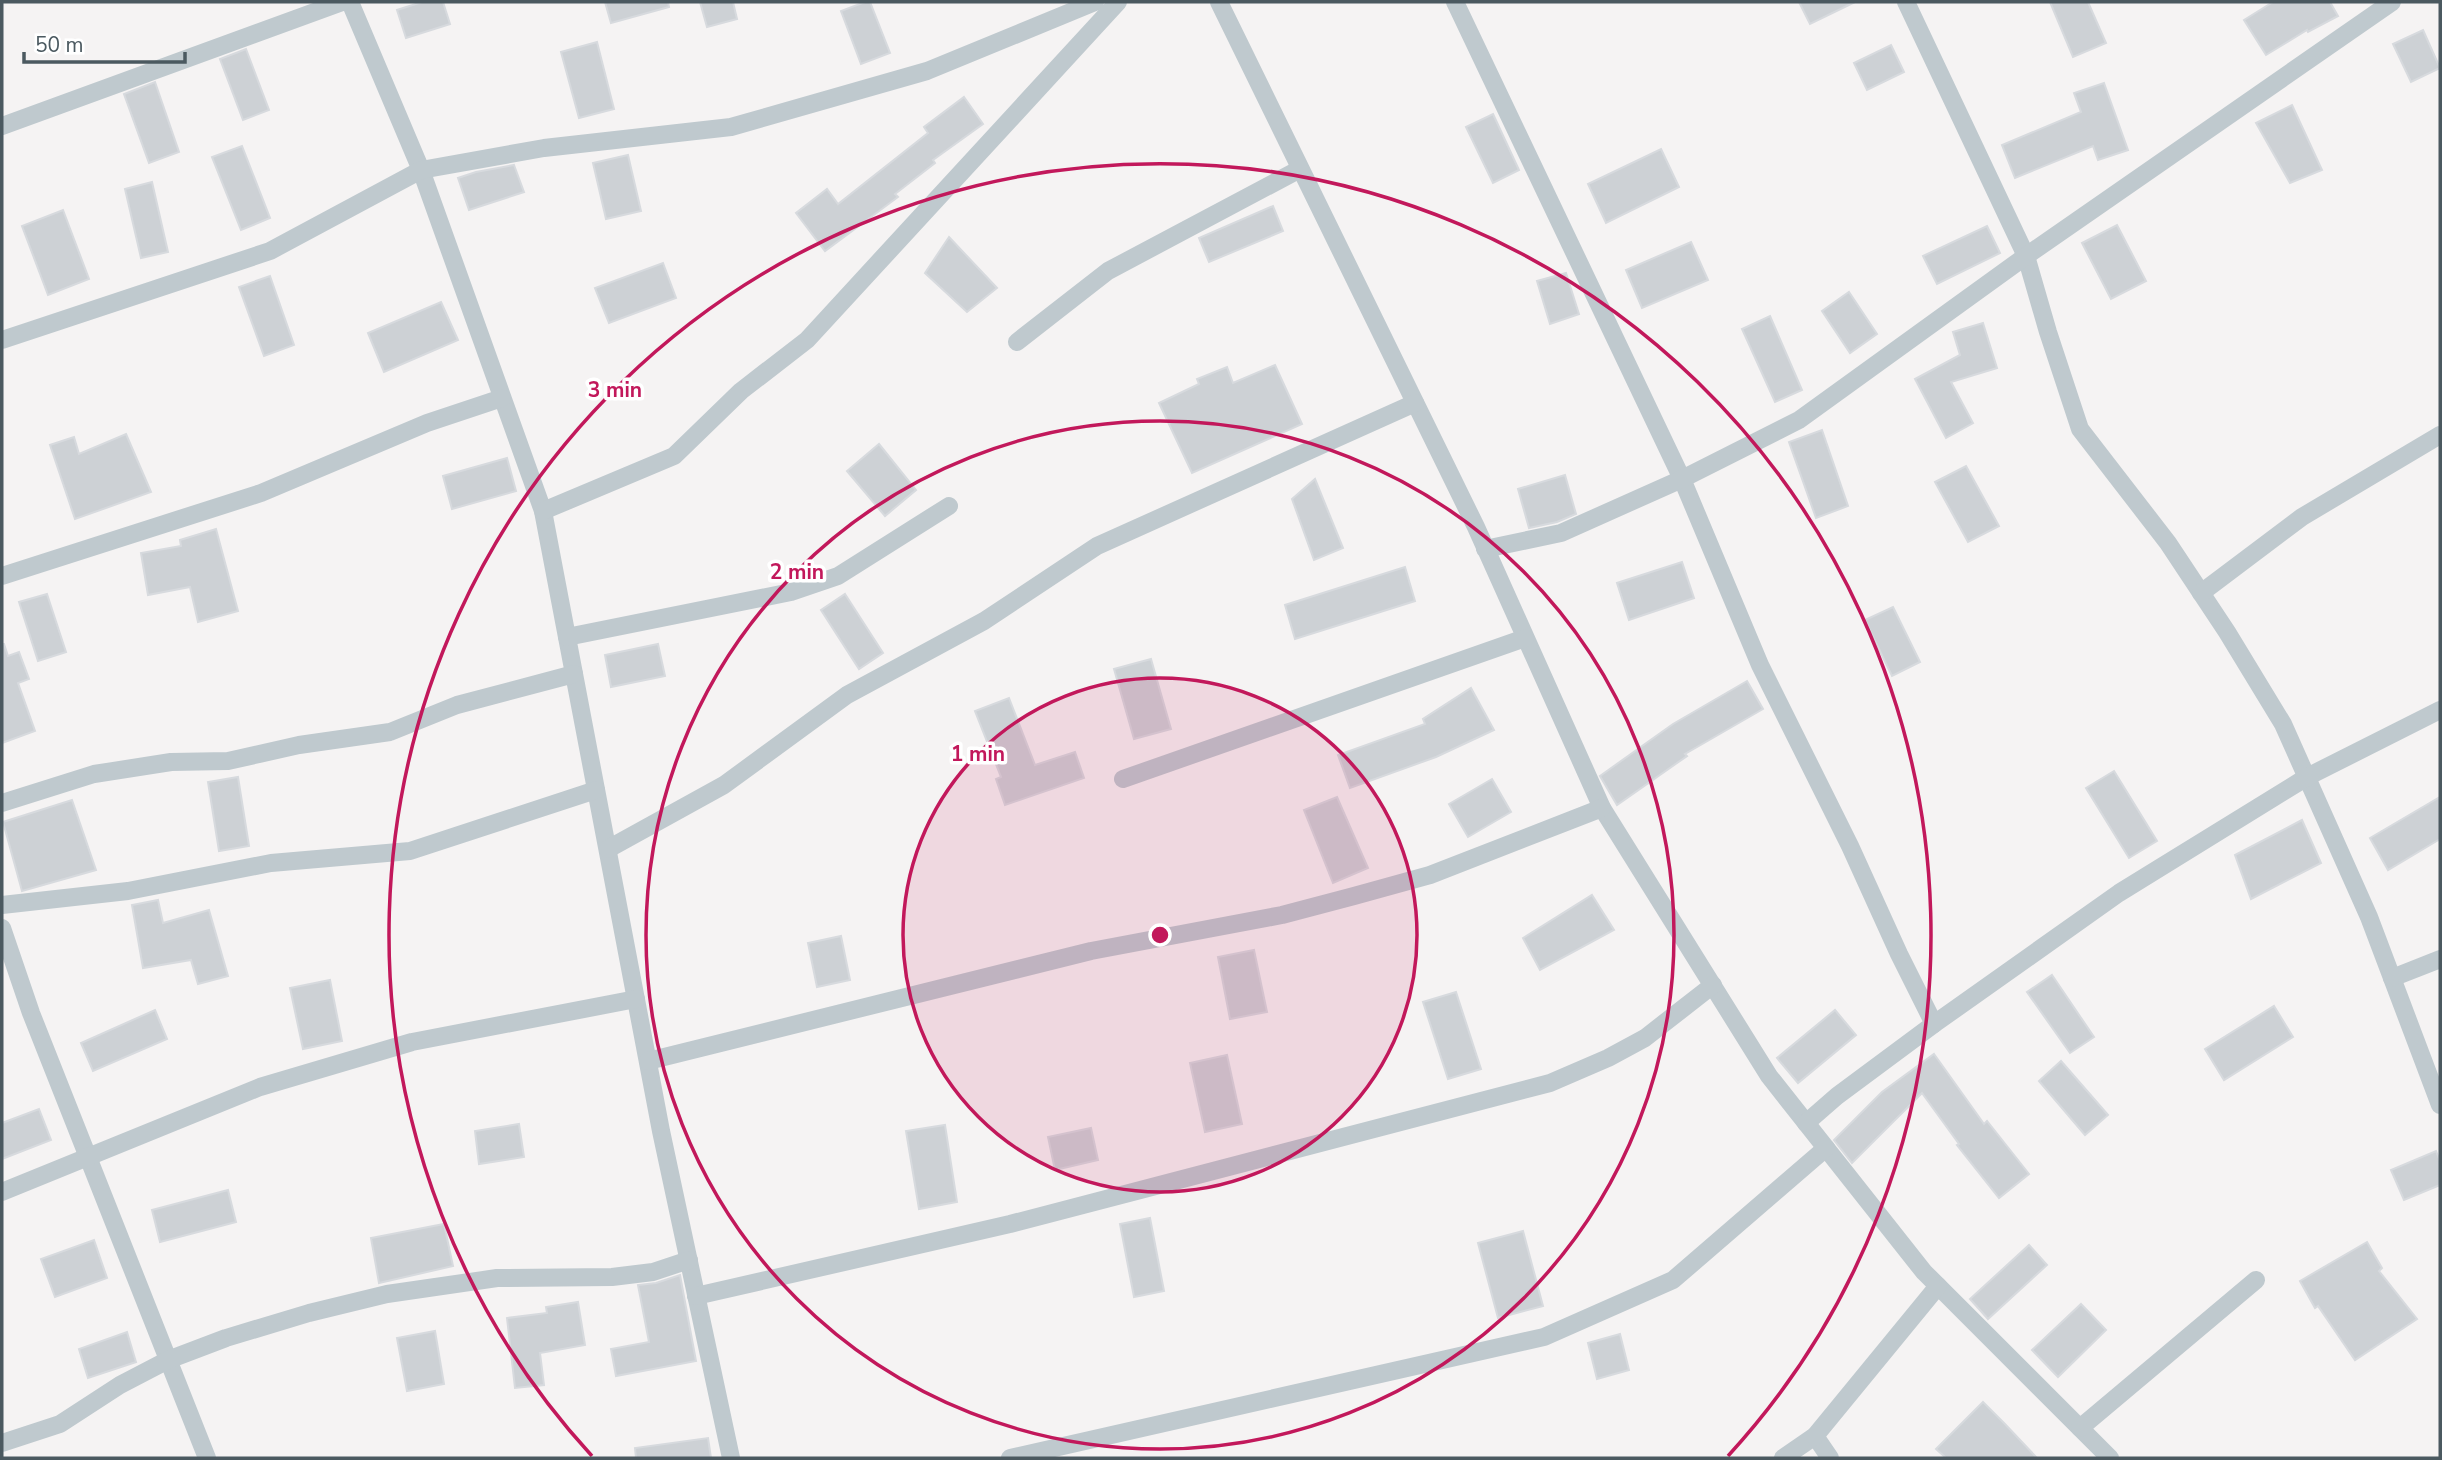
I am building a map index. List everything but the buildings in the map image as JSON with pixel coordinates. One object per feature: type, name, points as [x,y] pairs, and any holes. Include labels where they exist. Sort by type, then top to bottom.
[{"type":"street","points":[[2,127],[342,2]]},
{"type":"street","points":[[350,2],[421,170],[543,511],[648,1061],[731,1458]]},
{"type":"street","points":[[2,340],[270,251],[421,170],[544,148],[731,127],[927,71],[1095,2]]},
{"type":"street","points":[[543,511],[674,456],[741,391],[807,341],[1118,2]]},
{"type":"street","points":[[1455,2],[1682,479],[1760,665],[1934,1024]]},
{"type":"street","points":[[1906,2],[2025,256],[2080,429],[2168,543],[2283,724],[2369,917],[2440,1105]]},
{"type":"street","points":[[1485,549],[1561,533],[1682,479],[1799,420],[2025,256],[2392,2]]},
{"type":"street","points":[[1222,3],[1485,549],[1602,808],[1769,1076],[1826,1149],[1924,1272],[2110,1458]]},
{"type":"street","points":[[1017,342],[1108,271],[1300,169]]},
{"type":"street","points":[[2,576],[261,493],[427,423],[502,398]]},
{"type":"street","points":[[608,849],[724,785],[847,695],[984,621],[1097,545],[1415,403]]},
{"type":"street","points":[[2201,593],[2302,517],[2440,435]]},
{"type":"street","points":[[567,637],[791,592],[838,576],[949,506]]},
{"type":"street","points":[[1123,779],[1525,638]]},
{"type":"street","points":[[2,803],[94,774],[171,762],[228,761],[299,745],[390,732],[457,705],[574,674]]},
{"type":"street","points":[[1806,1123],[1837,1096],[1934,1024],[2119,893],[2307,777],[2440,710]]},
{"type":"street","points":[[2,905],[128,891],[271,863],[410,851],[596,790]]},
{"type":"street","points":[[648,1061],[1091,951],[1282,915],[1354,896],[1430,875],[1602,808]]},
{"type":"street","points":[[2,928],[31,1013],[207,1458]]},
{"type":"street","points":[[2392,978],[2440,959]]},
{"type":"street","points":[[696,1296],[1010,1224],[1550,1083],[1608,1058],[1645,1038],[1713,985]]},
{"type":"street","points":[[2,1192],[260,1087],[412,1042],[636,999]]},
{"type":"street","points":[[1010,1458],[1545,1337],[1673,1280],[1826,1149]]},
{"type":"street","points":[[2,1443],[60,1423],[120,1385],[168,1360],[226,1338],[309,1312],[387,1294],[497,1278],[612,1277],[653,1272],[689,1260]]},
{"type":"street","points":[[2080,1428],[2256,1280]]},
{"type":"street","points":[[1783,1458],[1815,1436],[1938,1286]]},
{"type":"street","points":[[1815,1436],[1830,1458]]}]
